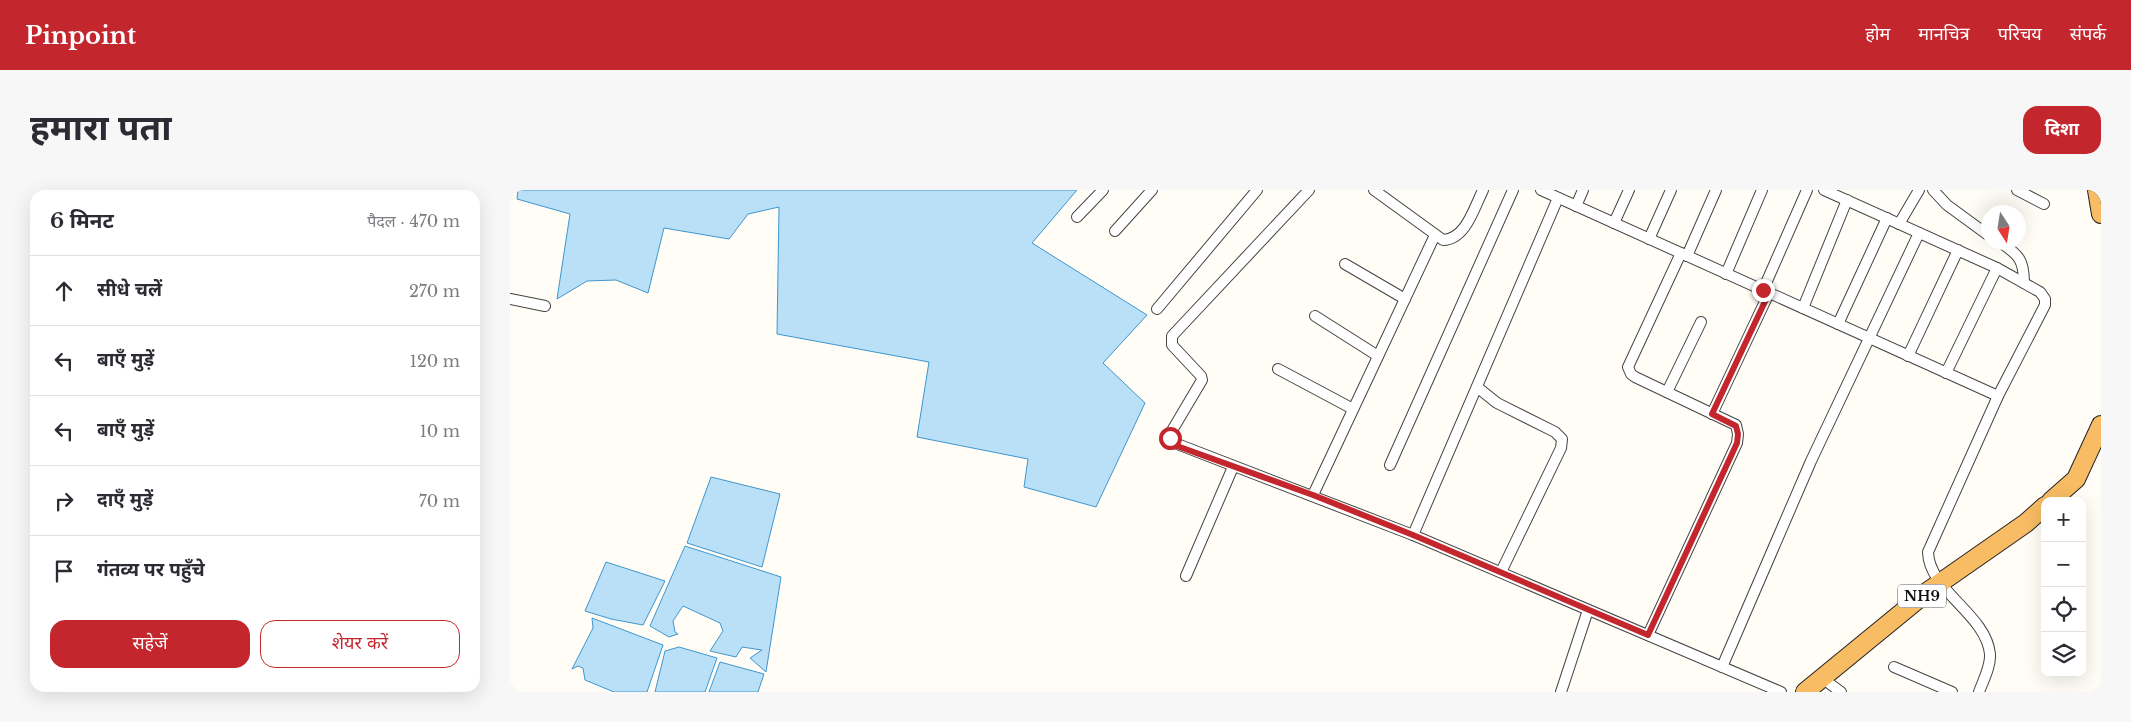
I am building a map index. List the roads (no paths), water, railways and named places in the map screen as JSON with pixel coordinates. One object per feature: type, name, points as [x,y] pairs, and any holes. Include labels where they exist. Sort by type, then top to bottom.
[{"type":"highway","points":[[2097,190],[2101,214]]},
{"type":"highway","points":[[2056,497],[2076,479],[2101,425]]},
{"type":"highway","name":"NH9","points":[[1806,692],[1941,582],[2026,523],[2041,510]]},
{"type":"street","points":[[1077,217],[1103,190]]},
{"type":"street","points":[[1115,231],[1152,190]]},
{"type":"street","points":[[1157,309],[1257,190]]},
{"type":"street","points":[[1308,190],[1277,225],[1175,330],[1170,340],[1172,346],[1201,376],[1202,380],[1170,434],[1170,438],[1177,446],[1313,495],[1413,535],[1781,692]]},
{"type":"street","points":[[1374,190],[1443,240],[1452,240],[1457,237],[1465,226],[1483,190]]},
{"type":"street","points":[[1390,465],[1513,190]]},
{"type":"street","points":[[1576,206],[1583,190]]},
{"type":"street","points":[[1614,223],[1629,190]]},
{"type":"street","points":[[1648,239],[1671,190]]},
{"type":"street","points":[[1648,635],[1737,443],[1738,434],[1736,426],[1631,374],[1628,367],[1716,190]]},
{"type":"street","points":[[1726,274],[1762,190]]},
{"type":"street","points":[[1712,414],[1766,292],[1807,190]]},
{"type":"street","points":[[1824,190],[1997,268],[2044,295],[2045,305],[1998,396],[1928,552],[1931,568],[1977,624],[1987,641],[1990,656],[1979,692]]},
{"type":"street","points":[[1899,224],[1919,190]]},
{"type":"street","points":[[1933,190],[1947,205],[1981,230]]},
{"type":"street","points":[[2017,190],[2044,204]]},
{"type":"street","points":[[1413,535],[1477,387],[1550,193],[1998,396]]},
{"type":"street","points":[[1803,308],[1846,200]]},
{"type":"street","points":[[1838,324],[1887,218]]},
{"type":"street","points":[[1722,667],[1811,461],[1919,233]]},
{"type":"street","points":[[1313,495],[1435,235]]},
{"type":"street","points":[[1908,356],[1958,250]]},
{"type":"street","points":[[2012,250],[2016,253],[2024,267],[2024,283]]},
{"type":"street","points":[[1345,264],[1405,298]]},
{"type":"street","points":[[1946,373],[1997,268]]},
{"type":"street","points":[[510,299],[545,306]]},
{"type":"street","points":[[1315,316],[1378,356]]},
{"type":"street","points":[[1667,392],[1701,322]]},
{"type":"street","points":[[1278,369],[1354,409]]},
{"type":"street","points":[[1477,387],[1497,403],[1555,432],[1562,439],[1561,448],[1501,572]]},
{"type":"street","points":[[1186,576],[1234,467]]},
{"type":"street","points":[[1561,692],[1588,610]]},
{"type":"street","points":[[1894,667],[1952,692]]},
{"type":"street","points":[[1822,678],[1841,692]]},
{"type":"water","points":[[518,190],[1077,190],[1032,243],[1147,315],[1103,363],[1145,403],[1096,507],[1024,487],[1028,459],[917,437],[929,362],[777,334],[779,207],[748,214],[729,239],[664,228],[648,293],[616,280],[587,281],[557,299],[570,214],[517,199]]},
{"type":"water","points":[[711,477],[780,494],[762,567],[687,543]]},
{"type":"water","points":[[685,546],[781,577],[766,672],[750,658],[762,650],[742,647],[736,657],[710,651],[723,631],[720,623],[683,606],[673,621],[675,632],[678,634],[669,637],[650,626]]},
{"type":"water","points":[[606,562],[665,581],[643,625],[611,619],[585,611]]},
{"type":"water","points":[[592,618],[663,645],[647,692],[614,692],[585,680],[583,668],[578,666],[572,669],[593,628]]},
{"type":"water","points":[[679,647],[717,658],[705,692],[655,692],[665,651]]},
{"type":"water","points":[[720,662],[764,674],[758,692],[709,692]]}]
